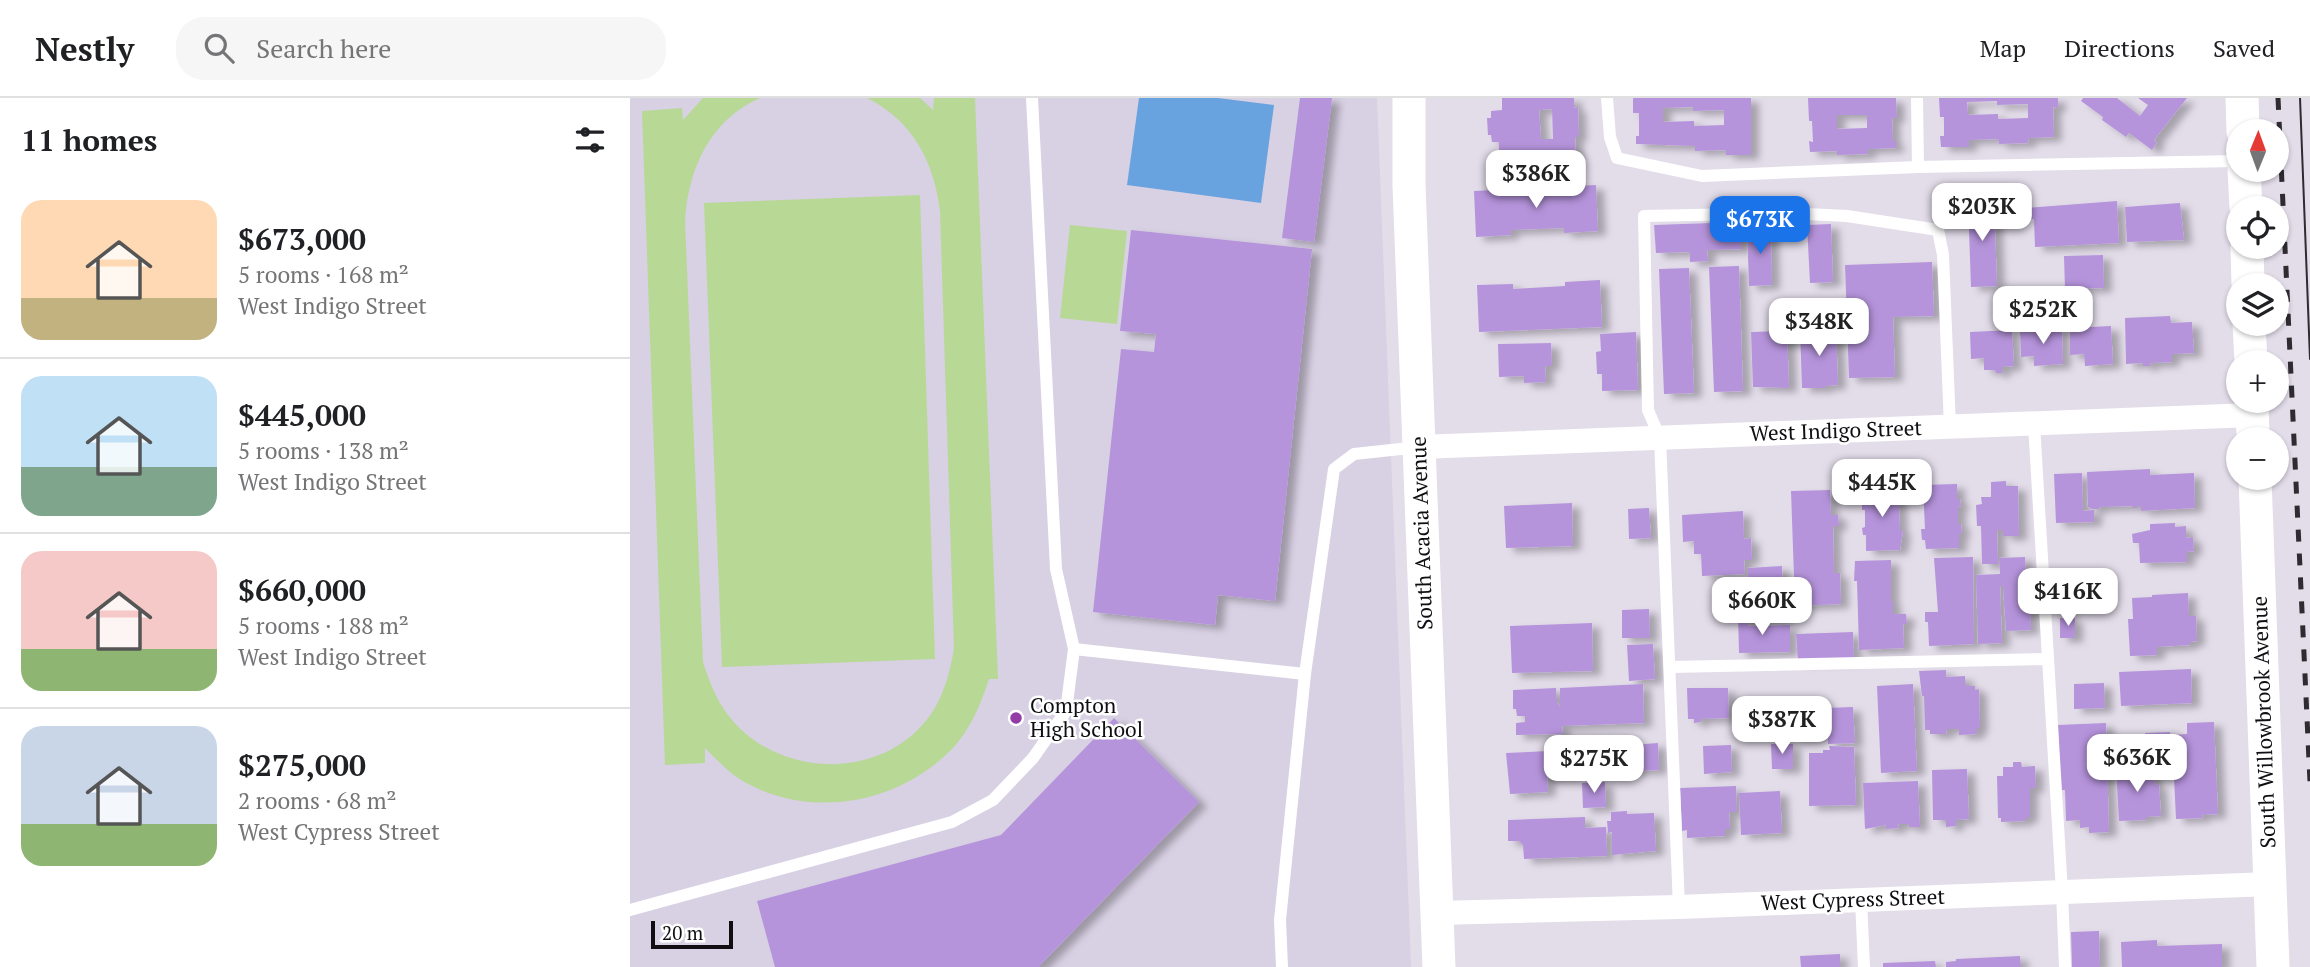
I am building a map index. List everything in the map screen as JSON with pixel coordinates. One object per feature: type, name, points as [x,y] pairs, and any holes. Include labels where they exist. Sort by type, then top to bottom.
[{"type":"street","name":"South Acacia Avenue","points":[[1409,98],[1409,185],[1439,967]]},
{"type":"street","points":[[2242,98],[2243,119]]},
{"type":"street","name":"West Indigo Street","points":[[1419,447],[2253,418]]},
{"type":"street","name":"South Willowbrook Avenue","points":[[2255,490],[2273,967]]},
{"type":"street","name":"West Cypress Street","points":[[1437,913],[2270,884]]},
{"type":"lane","points":[[630,910],[952,822],[993,800],[1033,758],[1066,711],[1074,649],[1056,569],[1032,98]]},
{"type":"lane","points":[[1607,98],[1610,137],[1617,158],[1702,176],[1918,167],[2226,161]]},
{"type":"lane","points":[[1917,98],[1918,167]]},
{"type":"lane","points":[[1679,906],[1660,438],[1648,410],[1644,216],[1786,213],[1847,216],[1938,230],[1943,255],[1950,427]]},
{"type":"lane","points":[[2034,424],[2065,967]]},
{"type":"lane","points":[[1282,967],[1280,920],[1304,674],[1334,469],[1354,454],[1419,447]]},
{"type":"lane","points":[[1074,649],[1304,674]]},
{"type":"lane","points":[[1670,667],[2048,659]]},
{"type":"lane","points":[[1861,900],[1864,967]]},
{"type":"shaded area","name":"Compton High School","points":[[630,98],[1377,98],[1411,967],[630,967]]},
{"type":"green space","points":[[703,98],[760,98],[728,119],[705,148],[691,183],[685,221],[703,662],[720,703],[748,735],[771,750],[797,760],[825,764],[853,762],[880,755],[904,741],[925,722],[941,697],[954,648],[940,211],[933,176],[909,131],[883,107],[867,98],[920,98],[933,110],[934,98],[975,98],[998,679],[989,679],[970,725],[952,749],[930,768],[879,794],[823,803],[795,800],[767,792],[741,780],[705,748],[705,763],[665,765],[642,111],[682,108],[683,120]]},
{"type":"green space","points":[[920,195],[935,659],[722,667],[704,203]]},
{"type":"green space","points":[[1070,225],[1127,231],[1117,324],[1060,318]]},
{"type":"water","points":[[1139,98],[1218,98],[1274,105],[1261,203],[1127,185]]},
{"type":"building","points":[[1300,98],[1332,98],[1314,242],[1282,238]]},
{"type":"building","points":[[1502,98],[1574,98],[1574,108],[1578,107],[1579,137],[1575,137],[1576,163],[1544,164],[1545,169],[1505,170],[1504,162],[1499,162],[1499,142],[1492,142],[1491,135],[1488,135],[1487,118],[1491,118],[1491,111],[1502,110]],"holes":[[[1552,109],[1553,139],[1541,139],[1539,110]]]},
{"type":"building","points":[[1633,98],[1751,98],[1751,155],[1726,155],[1726,150],[1695,151],[1695,146],[1636,144],[1636,136],[1639,136],[1639,113],[1633,113]],"holes":[[[1693,107],[1693,111],[1724,110],[1724,125],[1694,126],[1694,121],[1663,122],[1663,108]]]},
{"type":"building","points":[[1808,98],[1896,98],[1897,118],[1892,118],[1896,148],[1868,149],[1868,154],[1810,152],[1809,141],[1813,142],[1812,121],[1809,121]],"holes":[[[1837,115],[1867,115],[1867,128],[1837,129]]]},
{"type":"building","points":[[1939,98],[2058,98],[2058,108],[2053,107],[2054,137],[2029,138],[2028,143],[1999,144],[1998,139],[1969,140],[1969,147],[1941,147],[1944,117],[1940,117]],"holes":[[[1997,101],[1997,105],[2028,104],[2028,118],[1998,119],[1998,114],[1968,115],[1967,102]]]},
{"type":"building","points":[[2083,98],[2117,98],[2140,116],[2148,105],[2138,98],[2187,98],[2154,140],[2157,142],[2152,150],[2129,133],[2126,137],[2102,120],[2103,117],[2081,101]]},
{"type":"building","points":[[1596,185],[1598,231],[1564,233],[1564,228],[1511,230],[1511,235],[1476,237],[1474,191]]},
{"type":"building","points":[[1994,200],[1997,286],[1971,287],[1968,201]]},
{"type":"building","points":[[2117,201],[2119,243],[2035,247],[2034,219],[2026,219],[2026,208]]},
{"type":"building","points":[[2180,203],[2184,240],[2127,242],[2125,207]]},
{"type":"building","points":[[1741,222],[1742,249],[1707,250],[1708,261],[1690,262],[1690,252],[1656,253],[1654,225]]},
{"type":"building","points":[[1831,224],[1833,282],[1810,283],[1807,225]]},
{"type":"building","points":[[1771,226],[1772,285],[1749,286],[1747,227]]},
{"type":"building","points":[[1131,230],[1312,249],[1275,601],[1218,595],[1215,625],[1093,612],[1121,349],[1154,352],[1156,334],[1120,331]]},
{"type":"building","points":[[2103,255],[2104,288],[2065,289],[2064,256]]},
{"type":"building","points":[[1932,262],[1934,316],[1893,317],[1895,377],[1849,378],[1845,265]]},
{"type":"building","points":[[1739,266],[1743,391],[1714,392],[1709,267]]},
{"type":"building","points":[[1689,268],[1694,393],[1664,394],[1659,269]]},
{"type":"building","points":[[1600,280],[1602,327],[1479,332],[1477,285],[1513,284],[1513,289],[1565,286],[1565,282]]},
{"type":"building","points":[[2170,316],[2171,323],[2192,322],[2194,353],[2172,354],[2172,362],[2150,363],[2151,366],[2143,366],[2143,363],[2126,364],[2125,318]]},
{"type":"building","points":[[2111,326],[2113,364],[2085,366],[2084,354],[2070,355],[2070,328]]},
{"type":"building","points":[[1836,328],[1838,385],[1802,388],[1800,330]]},
{"type":"building","points":[[2062,328],[2063,364],[2034,366],[2034,356],[2021,357],[2020,330]]},
{"type":"building","points":[[2012,330],[2014,366],[2002,367],[2002,373],[1996,373],[1995,370],[1984,370],[1984,358],[1971,359],[1970,332]]},
{"type":"building","points":[[1787,331],[1789,388],[1753,387],[1751,332]]},
{"type":"building","points":[[1636,332],[1638,390],[1602,391],[1602,374],[1597,374],[1596,352],[1601,351],[1600,334]]},
{"type":"building","points":[[1551,343],[1552,366],[1545,366],[1546,382],[1524,383],[1524,376],[1499,377],[1498,344]]},
{"type":"building","points":[[2150,469],[2150,475],[2194,473],[2195,508],[2141,511],[2141,506],[2099,509],[2088,507],[2087,472]]},
{"type":"building","points":[[2082,473],[2083,511],[2094,510],[2094,522],[2056,523],[2054,474]]},
{"type":"building","points":[[2006,481],[2006,486],[2018,486],[2019,536],[2003,536],[2003,530],[1997,530],[1998,564],[1982,564],[1981,526],[1977,526],[1976,505],[1982,504],[1981,497],[1991,497],[1991,482]]},
{"type":"building","points":[[1957,484],[1957,499],[1960,499],[1961,506],[1958,507],[1958,524],[1961,524],[1962,534],[1959,534],[1959,548],[1926,549],[1921,529],[1925,529],[1923,485]]},
{"type":"building","points":[[1898,486],[1900,530],[1903,530],[1900,550],[1866,551],[1866,535],[1863,535],[1862,528],[1865,527],[1865,510],[1862,510],[1862,503],[1865,503],[1864,487]]},
{"type":"building","points":[[1830,490],[1831,515],[1838,515],[1839,526],[1833,526],[1834,573],[1840,573],[1841,604],[1795,606],[1791,491]]},
{"type":"building","points":[[1572,503],[1573,546],[1506,548],[1504,506]]},
{"type":"building","points":[[1649,508],[1651,538],[1629,539],[1628,509]]},
{"type":"building","points":[[1743,511],[1744,539],[1751,538],[1752,560],[1744,560],[1745,574],[1702,576],[1701,554],[1694,554],[1694,541],[1683,542],[1682,515]]},
{"type":"building","points":[[2175,523],[2175,527],[2186,526],[2186,538],[2193,537],[2194,551],[2187,552],[2187,562],[2140,563],[2139,543],[2133,543],[2132,534],[2150,530],[2150,524]]},
{"type":"building","points":[[1973,557],[1974,644],[1929,646],[1925,612],[1938,612],[1934,558]]},
{"type":"building","points":[[2025,557],[2031,630],[2006,631],[2003,586],[2000,586],[2002,643],[1978,644],[1976,575],[2000,574],[1999,558]]},
{"type":"building","points":[[1891,560],[1893,614],[1906,614],[1907,624],[1903,624],[1904,648],[1859,650],[1855,561]]},
{"type":"building","points":[[1782,566],[1783,620],[1750,620],[1750,611],[1756,610],[1755,579],[1748,579],[1748,568]]},
{"type":"building","points":[[2188,593],[2189,616],[2196,616],[2197,641],[2190,642],[2190,645],[2157,647],[2157,655],[2130,656],[2128,619],[2133,619],[2132,598]]},
{"type":"building","points":[[1649,609],[1650,638],[1622,638],[1622,610]]},
{"type":"building","points":[[1738,612],[1748,612],[1748,626],[1790,625],[1790,652],[1739,653]]},
{"type":"building","points":[[2060,618],[2075,618],[2075,638],[2060,638]]},
{"type":"building","points":[[1592,623],[1593,671],[1512,673],[1510,626]]},
{"type":"building","points":[[1853,632],[1854,659],[1798,661],[1796,634]]},
{"type":"building","points":[[1653,644],[1655,679],[1629,681],[1627,645]]},
{"type":"building","points":[[2191,669],[2192,703],[2121,706],[2119,672]]},
{"type":"building","points":[[1946,670],[1946,677],[1965,676],[1966,686],[1979,689],[1980,728],[1977,728],[1977,734],[1959,735],[1959,729],[1947,729],[1946,734],[1930,734],[1930,730],[1925,730],[1924,696],[1919,671]]},
{"type":"building","points":[[2104,683],[2105,708],[2074,709],[2074,684]]},
{"type":"building","points":[[1643,684],[1644,723],[1562,726],[1563,734],[1516,735],[1516,723],[1525,722],[1525,716],[1517,716],[1516,709],[1513,709],[1513,690],[1556,688],[1560,707],[1560,688]]},
{"type":"building","points":[[1913,684],[1917,771],[1881,773],[1877,686]]},
{"type":"building","points":[[1687,688],[1728,688],[1729,718],[1701,719],[1701,722],[1694,723],[1694,719],[1688,719]]},
{"type":"building","points":[[1824,702],[1824,735],[1794,736],[1792,703]]},
{"type":"building","points":[[1853,707],[1855,743],[1828,744],[1826,708]]},
{"type":"building","points":[[1114,718],[1199,802],[1040,967],[775,967],[757,901],[1001,835]]},
{"type":"building","points":[[2214,722],[2218,814],[2202,815],[2203,818],[2176,819],[2172,735],[2187,734],[2187,723]]},
{"type":"building","points":[[2106,723],[2109,832],[2089,833],[2089,827],[2080,828],[2080,820],[2066,821],[2065,790],[2060,790],[2058,725]]},
{"type":"building","points":[[2170,732],[2171,758],[2146,760],[2145,733]]},
{"type":"building","points":[[1658,743],[1659,770],[1632,771],[1631,745]]},
{"type":"building","points":[[1771,744],[1793,744],[1793,769],[1772,769]]},
{"type":"building","points":[[1731,745],[1732,772],[1704,774],[1703,746]]},
{"type":"building","points":[[1829,746],[1854,747],[1856,805],[1809,806],[1809,753],[1823,753],[1823,750],[1830,750]]},
{"type":"building","points":[[1571,750],[1571,774],[1547,775],[1548,792],[1510,794],[1506,753]]},
{"type":"building","points":[[2013,762],[2021,762],[2022,767],[2035,766],[2036,788],[2030,788],[2030,818],[2025,818],[2025,821],[2001,822],[2001,818],[1998,818],[1997,776],[2003,776],[2003,767],[2013,767]]},
{"type":"building","points":[[2150,766],[2156,785],[2159,784],[2161,816],[2146,817],[2146,820],[2119,821],[2116,768]]},
{"type":"building","points":[[1967,769],[1969,819],[1956,820],[1956,826],[1946,827],[1946,820],[1933,820],[1932,770]]},
{"type":"building","points":[[1918,781],[1920,827],[1898,824],[1899,828],[1886,829],[1886,825],[1865,829],[1863,783]]},
{"type":"building","points":[[1605,782],[1606,807],[1583,808],[1582,783]]},
{"type":"building","points":[[1736,786],[1737,812],[1729,812],[1730,829],[1725,829],[1725,836],[1687,838],[1687,830],[1682,831],[1680,788]]},
{"type":"building","points":[[1780,791],[1782,833],[1741,835],[1739,793]]},
{"type":"building","points":[[1627,811],[1627,814],[1654,813],[1656,851],[1612,855],[1612,832],[1608,833],[1607,821],[1611,821],[1611,812]]},
{"type":"building","points":[[1585,817],[1585,828],[1606,827],[1607,856],[1524,859],[1523,845],[1519,841],[1508,841],[1508,820]]},
{"type":"building","points":[[2099,931],[2100,967],[2072,967],[2071,932]]},
{"type":"building","points":[[2157,940],[2157,946],[2222,944],[2222,967],[2122,967],[2121,942]]},
{"type":"building","points":[[1840,954],[1840,967],[1801,967],[1800,956]]},
{"type":"building","points":[[2020,956],[2021,967],[1946,967],[1946,962],[1956,959]]},
{"type":"building","points":[[1935,961],[1936,967],[1883,967],[1883,963]]},
{"type":"tram line","points":[[2300,98],[2310,359]]},
{"type":"railway","points":[[2278,98],[2310,782]]},
{"type":"place","name":"Compton High School","points":[[1016,718]]}]
